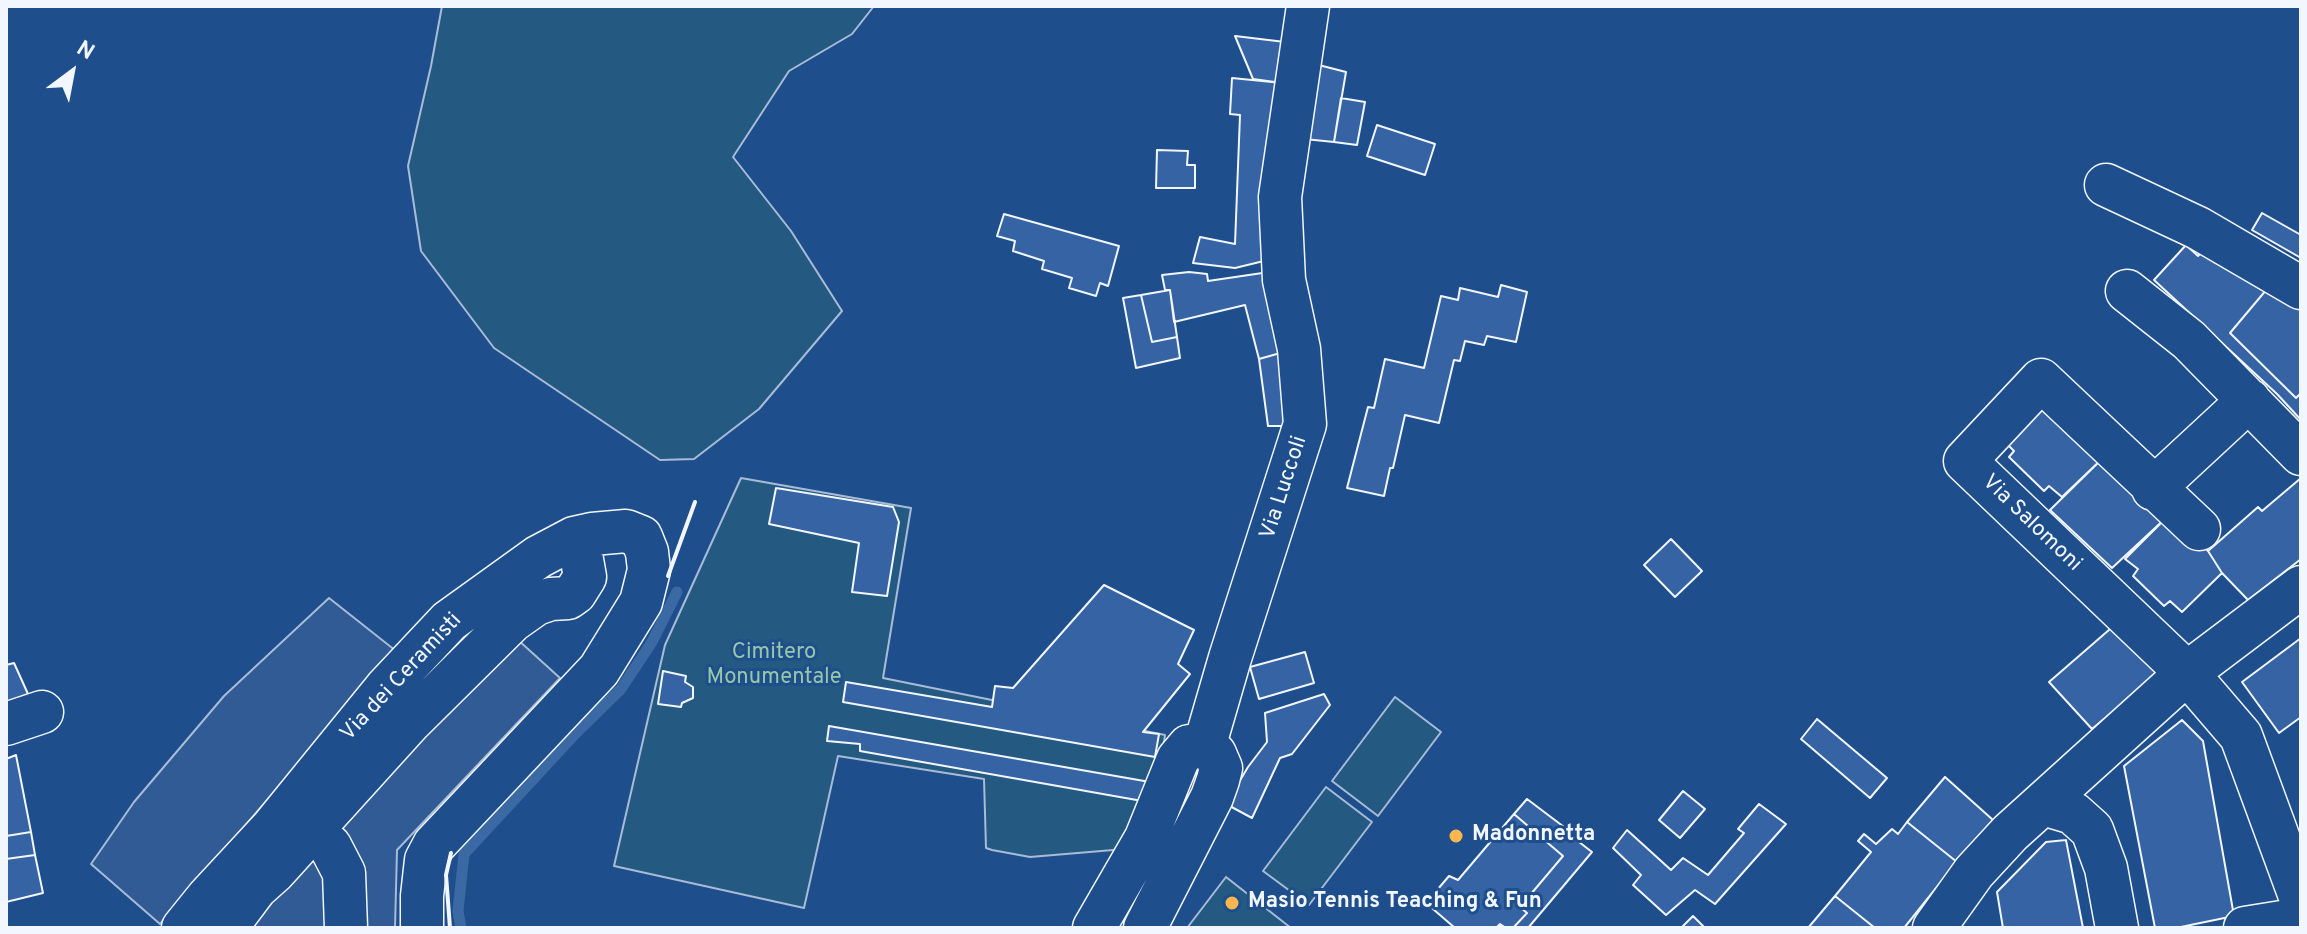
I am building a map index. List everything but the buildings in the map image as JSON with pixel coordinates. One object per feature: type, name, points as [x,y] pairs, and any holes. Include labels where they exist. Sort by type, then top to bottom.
[{"type":"street","name":"Via Luccoli","points":[[1205,744],[1305,424],[1299,349],[1284,280],[1280,197],[1308,6]]},
{"type":"street","points":[[2106,185],[2198,228],[2301,288]]},
{"type":"street","points":[[2127,291],[2189,340],[2301,454]]},
{"type":"street","name":"Via Salomoni","points":[[2187,673],[1965,461],[2041,380],[2153,489],[2199,529]]},
{"type":"street","points":[[2153,489],[2249,400]]},
{"type":"street","name":"Via dei Ceramisti","points":[[183,928],[272,828],[386,688],[449,621],[538,557],[574,538],[626,531],[641,537],[649,570],[641,602],[599,670],[434,845],[426,860],[422,928]]},
{"type":"street","points":[[226,928],[256,888],[411,721],[512,621],[536,604],[568,598],[575,593],[585,577],[574,538]]},
{"type":"street","points":[[1934,928],[1974,872],[2010,833],[2187,673],[2301,587]]},
{"type":"street","points":[[2187,673],[2241,736],[2301,899]]},
{"type":"street","points":[[1094,928],[1146,838],[1178,759],[1189,746],[1205,744],[1215,754],[1221,768],[1218,780],[1145,928]]},
{"type":"street","points":[[2043,804],[2073,813],[2092,830],[2106,868],[2117,928]]},
{"type":"street","points":[[310,831],[330,846],[344,873],[346,928]]},
{"type":"street","points":[[2245,928],[2301,919]]},
{"type":"green space","points":[[442,6],[874,6],[852,34],[789,71],[733,157],[791,231],[842,311],[759,409],[694,459],[660,460],[494,348],[421,251],[408,166]]},
{"type":"green space","name":"Cimitero Monumentale","points":[[741,478],[911,508],[883,678],[1165,735],[1155,803],[1125,849],[1030,857],[992,850],[986,848],[984,779],[838,756],[804,908],[614,866],[665,645]]},
{"type":"green space","points":[[1395,697],[1441,732],[1378,816],[1332,781]]},
{"type":"green space","points":[[1326,787],[1372,822],[1309,905],[1263,871]]},
{"type":"green space","name":"Masio Tennis Teaching & Fun","points":[[1226,877],[1291,928],[1187,928]]},
{"type":"shaded area","points":[[329,598],[396,651],[160,924],[91,864],[134,802],[224,696]]},
{"type":"shaded area","points":[[485,610],[560,678],[397,850],[395,928],[207,928],[352,758]]},
{"type":"waterway","points":[[461,928],[458,911],[464,854],[621,689],[652,642],[677,592]]},
{"type":"wall","points":[[668,576],[695,502]]},
{"type":"wall","points":[[450,928],[446,875],[451,853]]},
{"type":"place","name":"Madonnetta","points":[[1456,836]]},
{"type":"place","name":"Masio Tennis Teaching & Fun","points":[[1232,903]]}]
